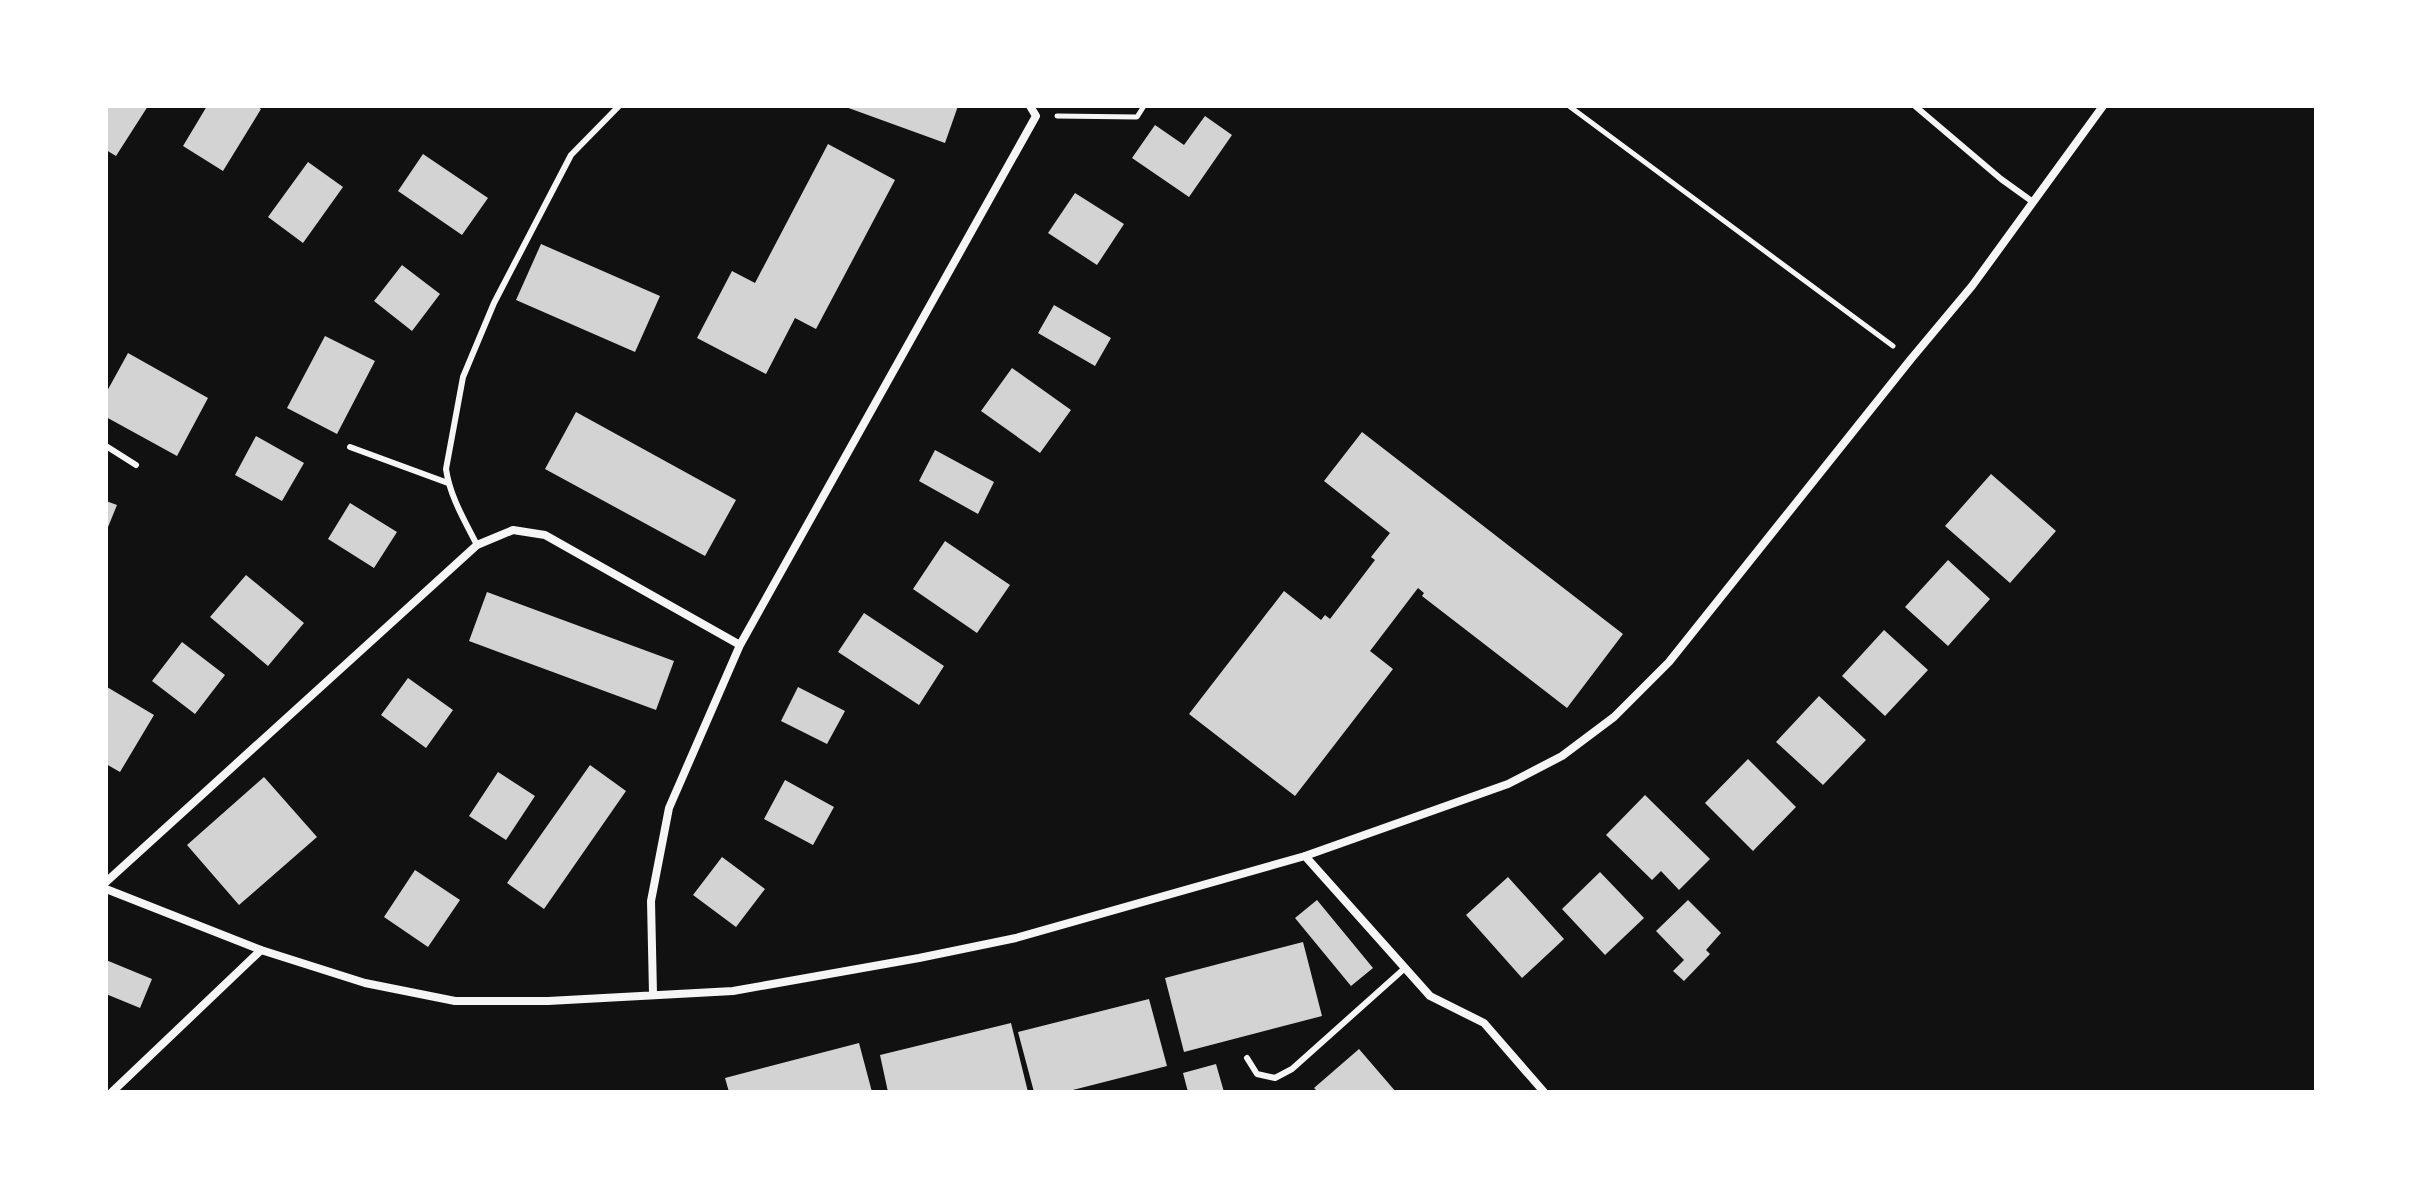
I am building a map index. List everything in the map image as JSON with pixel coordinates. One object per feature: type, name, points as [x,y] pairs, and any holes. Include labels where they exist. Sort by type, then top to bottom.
[{"type":"street","points":[[653,994],[651,901],[669,808],[740,645],[1036,116],[1030,106]]},
{"type":"street","points":[[106,889],[261,950],[365,983],[455,1001],[548,1001],[733,991],[1002,941],[1305,856],[1508,784],[1562,756],[1614,717],[1669,662],[1972,286],[2103,106]]},
{"type":"street","points":[[106,882],[477,545],[513,530],[545,535],[740,645]]},
{"type":"street","points":[[1305,856],[1430,996],[1484,1023],[1544,1092]]},
{"type":"street","points":[[112,1092],[261,950]]},
{"type":"lane","points":[[477,545],[448,483],[447,461],[463,377],[494,303],[571,155],[619,106]]},
{"type":"lane","points":[[1915,106],[2033,202]]},
{"type":"lane","points":[[106,446],[136,465]]},
{"type":"lane","points":[[350,447],[448,483]]},
{"type":"lane","points":[[1247,1058],[1257,1074],[1275,1078],[1292,1069],[1405,968]]},
{"type":"path","points":[[1036,116],[1137,117],[1144,106]]},
{"type":"path","points":[[1569,106],[1911,359]]},
{"type":"building","points":[[106,106],[148,106],[116,156],[106,150]]},
{"type":"building","points":[[207,106],[256,106],[261,109],[223,171],[183,146]]},
{"type":"building","points":[[843,106],[958,106],[945,143]]},
{"type":"building","points":[[1205,116],[1232,135],[1189,197],[1132,158],[1155,125],[1184,145]]},
{"type":"building","points":[[828,144],[895,180],[816,329],[795,318],[766,374],[697,338],[732,271],[755,283]]},
{"type":"building","points":[[423,154],[488,198],[462,235],[398,191]]},
{"type":"building","points":[[308,162],[343,187],[303,243],[268,217]]},
{"type":"building","points":[[1075,193],[1124,224],[1097,265],[1048,233]]},
{"type":"building","points":[[541,244],[660,296],[635,352],[516,300]]},
{"type":"building","points":[[402,265],[440,294],[412,331],[374,301]]},
{"type":"building","points":[[1054,305],[1111,338],[1095,366],[1038,333]]},
{"type":"building","points":[[325,336],[375,361],[337,434],[287,408]]},
{"type":"building","points":[[128,353],[208,398],[177,456],[106,417],[106,393]]},
{"type":"building","points":[[1012,368],[1071,410],[1040,453],[981,411]]},
{"type":"building","points":[[576,412],[736,500],[705,556],[545,469]]},
{"type":"building","points":[[1362,432],[1623,634],[1567,708],[1422,596],[1424,593],[1418,588],[1370,651],[1393,669],[1295,796],[1189,714],[1284,591],[1321,620],[1325,615],[1330,619],[1375,560],[1371,557],[1390,533],[1324,481]]},
{"type":"building","points":[[256,436],[304,463],[282,501],[235,475]]},
{"type":"building","points":[[935,450],[994,482],[978,514],[919,481]]},
{"type":"building","points":[[1991,474],[2056,531],[2010,583],[1945,526]]},
{"type":"building","points":[[106,501],[117,505],[106,532]]},
{"type":"building","points":[[350,503],[397,532],[374,568],[328,539]]},
{"type":"building","points":[[945,541],[1010,585],[977,633],[913,589]]},
{"type":"building","points":[[1948,560],[1990,599],[1948,646],[1905,607]]},
{"type":"building","points":[[246,575],[304,623],[268,666],[210,617]]},
{"type":"building","points":[[487,592],[674,661],[656,710],[469,641]]},
{"type":"building","points":[[864,613],[944,666],[919,705],[838,652]]},
{"type":"building","points":[[1884,630],[1928,670],[1885,716],[1842,676]]},
{"type":"building","points":[[182,642],[225,675],[195,714],[152,681]]},
{"type":"building","points":[[408,678],[453,710],[426,748],[381,715]]},
{"type":"building","points":[[107,687],[154,715],[120,772],[106,764]]},
{"type":"building","points":[[798,687],[845,711],[827,744],[781,721]]},
{"type":"building","points":[[1819,696],[1866,740],[1823,785],[1776,742]]},
{"type":"building","points":[[1748,759],[1796,807],[1753,851],[1705,803]]},
{"type":"building","points":[[590,765],[626,791],[544,909],[507,883]]},
{"type":"building","points":[[498,772],[535,796],[506,840],[469,816]]},
{"type":"building","points":[[264,777],[317,837],[239,905],[187,845]]},
{"type":"building","points":[[785,780],[834,807],[813,845],[764,819]]},
{"type":"building","points":[[1645,795],[1710,859],[1679,890],[1661,871],[1652,880],[1606,835]]},
{"type":"building","points":[[722,857],[765,889],[736,927],[693,895]]},
{"type":"building","points":[[415,870],[460,900],[428,947],[384,917]]},
{"type":"building","points":[[1600,872],[1644,918],[1605,955],[1562,909]]},
{"type":"building","points":[[1508,877],[1564,939],[1522,978],[1466,915]]},
{"type":"building","points":[[1317,900],[1373,968],[1351,986],[1295,918]]},
{"type":"building","points":[[1688,900],[1721,933],[1706,950],[1710,954],[1684,981],[1673,971],[1684,960],[1656,931]]},
{"type":"building","points":[[1303,942],[1322,1016],[1184,1052],[1165,978]]},
{"type":"building","points":[[106,960],[152,979],[140,1008],[106,994]]},
{"type":"building","points":[[1149,999],[1167,1066],[1065,1092],[1034,1092],[1018,1032]]},
{"type":"building","points":[[1011,1023],[1028,1092],[888,1092],[880,1055]]},
{"type":"building","points":[[859,1043],[872,1092],[729,1092],[725,1078]]},
{"type":"building","points":[[1359,1049],[1396,1092],[1318,1092],[1314,1088]]},
{"type":"building","points":[[1216,1064],[1224,1092],[1188,1092],[1183,1073]]}]
